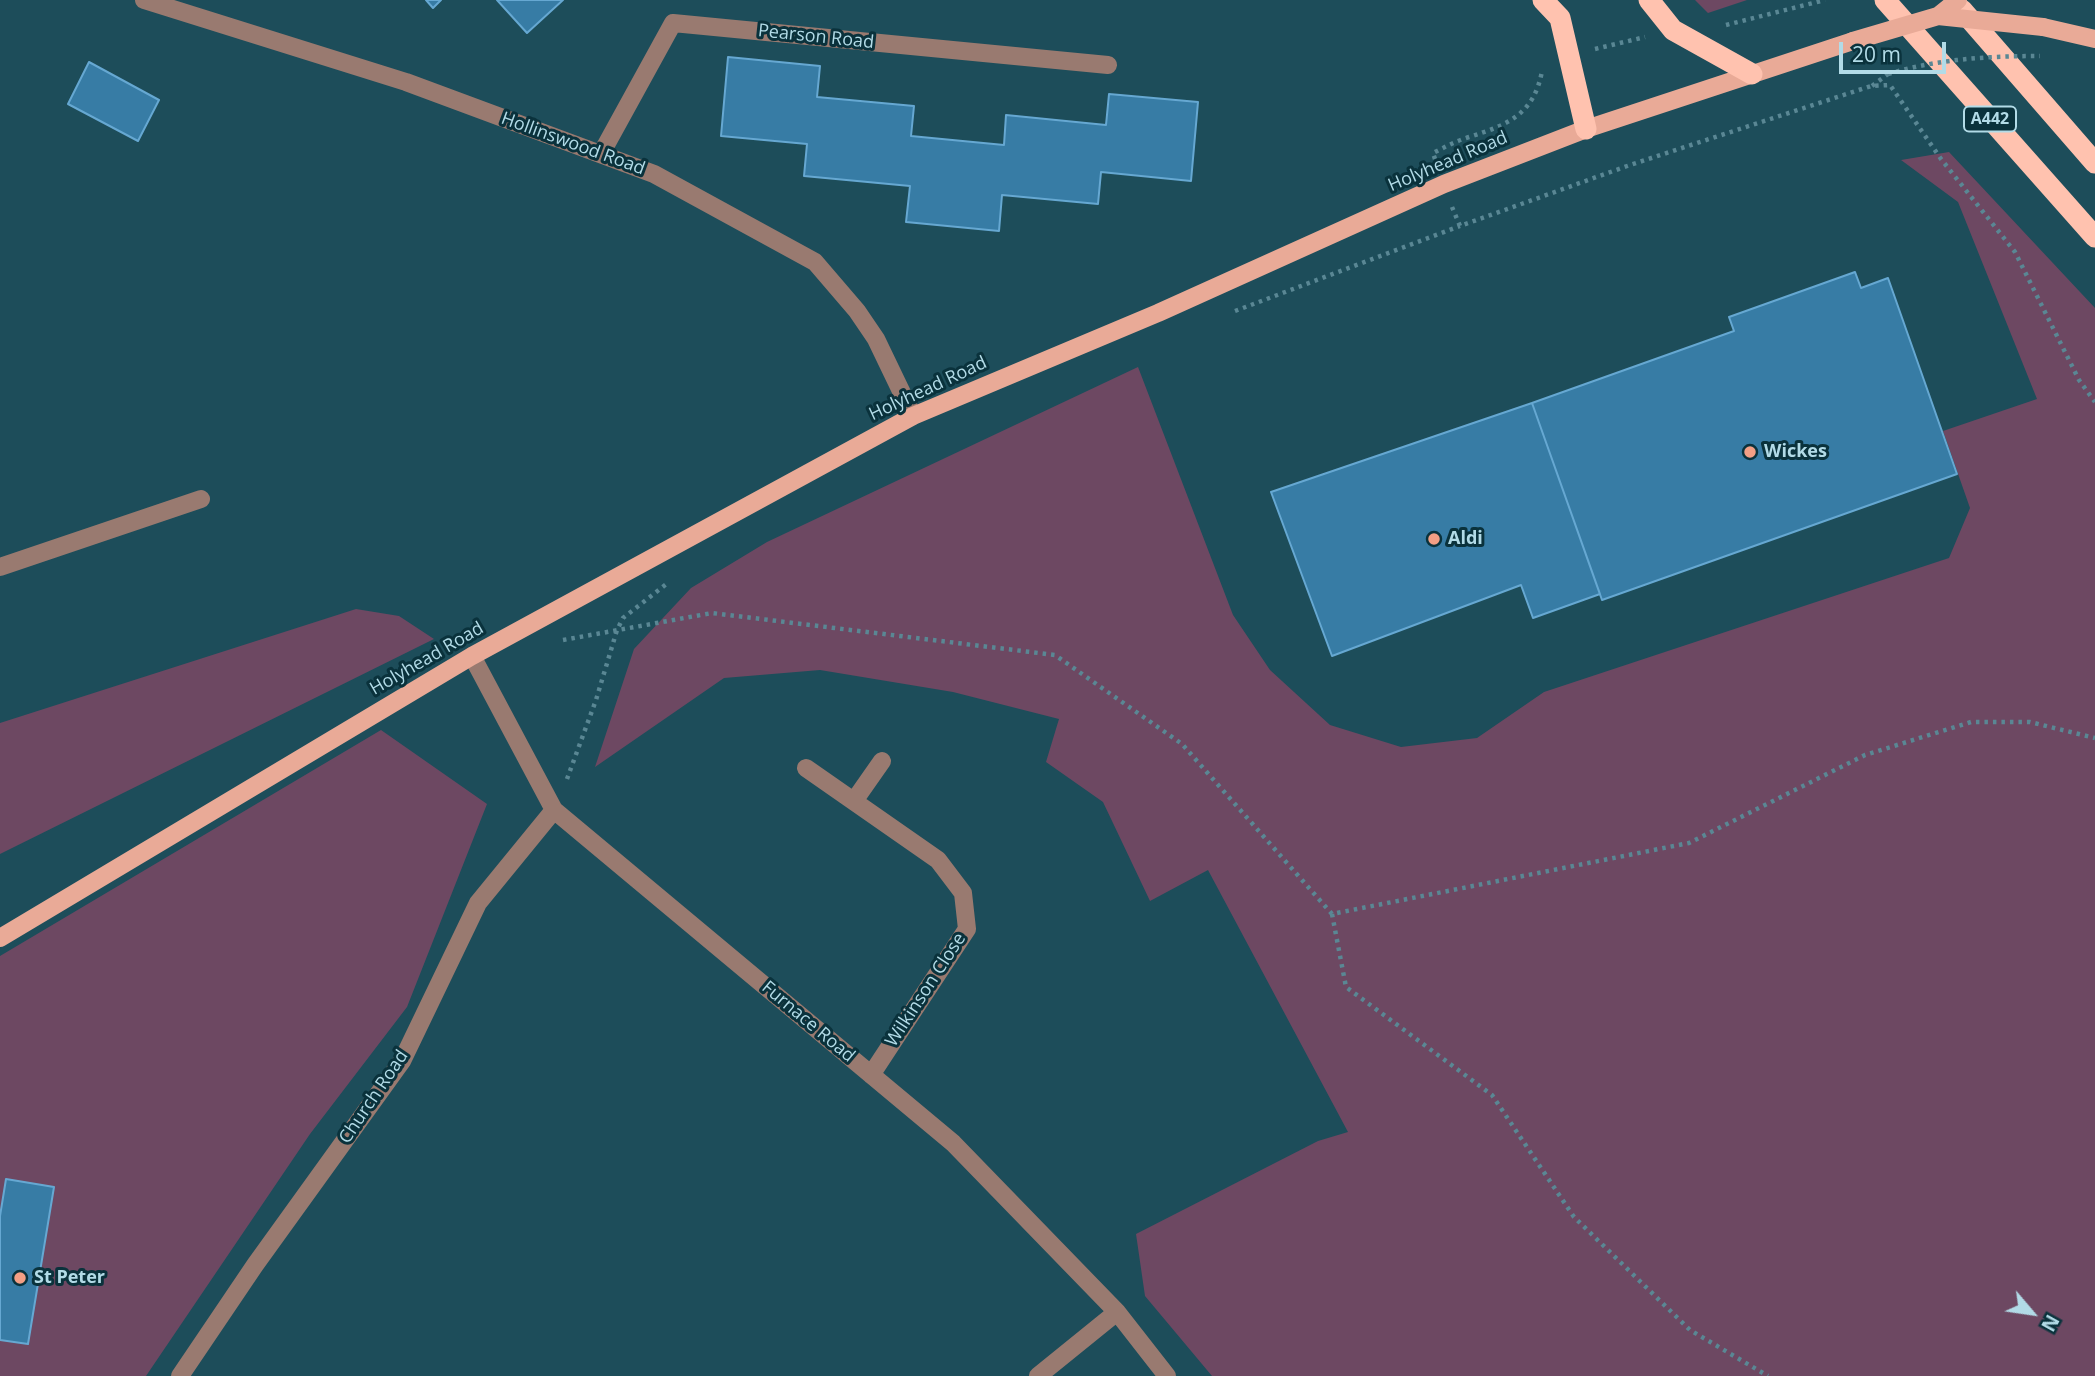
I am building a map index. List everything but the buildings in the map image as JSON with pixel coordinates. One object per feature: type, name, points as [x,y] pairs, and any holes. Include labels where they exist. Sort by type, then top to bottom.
[{"type":"highway","points":[[1543,0],[1560,18],[1586,129]]},
{"type":"highway","points":[[1648,0],[1673,30],[1752,74]]},
{"type":"highway","name":"A442","points":[[1885,0],[2095,237]]},
{"type":"highway","name":"A442","points":[[1956,0],[2095,163]]},
{"type":"main road","name":"Holyhead Road","points":[[1938,16],[1956,0]]},
{"type":"main road","name":"Holyhead Road","points":[[0,938],[472,656],[913,416],[1158,313],[1444,184],[1586,129],[1853,41],[1938,16],[2043,27],[2095,38]]},
{"type":"street","name":"Hollinswood Road","points":[[152,1],[406,82],[654,174],[815,262],[857,311],[876,339],[913,416]]},
{"type":"street","name":"Pearson Road","points":[[601,154],[673,23],[1108,65]]},
{"type":"street","points":[[0,567],[201,499]]},
{"type":"street","name":"Furnace Road","points":[[472,656],[554,810],[953,1143],[1117,1312],[1167,1376]]},
{"type":"street","points":[[854,801],[882,761]]},
{"type":"street","name":"Wilkinson Close","points":[[806,768],[938,860],[963,893],[967,929],[871,1075]]},
{"type":"street","name":"Church Road","points":[[180,1376],[255,1265],[402,1060],[478,903],[554,810]]},
{"type":"street","points":[[1038,1376],[1117,1312]]},
{"type":"path","points":[[1818,3],[1825,0]]},
{"type":"path","points":[[2045,56],[1982,56],[1918,65],[1888,74],[1871,86],[1890,85],[1941,159],[2015,252],[2079,380],[2095,402]]},
{"type":"path","points":[[1230,313],[1460,226]]},
{"type":"path","points":[[554,810],[597,700],[623,618],[677,575]]},
{"type":"path","points":[[551,642],[712,613],[1055,655],[1182,744],[1332,914],[1346,987],[1492,1095],[1574,1217],[1690,1331],[1768,1376]]},
{"type":"path","points":[[1332,914],[1689,843],[1865,755],[1971,722],[2030,722],[2095,738]]},
{"type":"shaded area","points":[[1695,0],[1747,0],[1708,13]]},
{"type":"shaded area","points":[[1949,152],[2095,308],[2095,1376],[1212,1376],[1145,1296],[1136,1234],[1318,1141],[1348,1132],[1208,870],[1150,901],[1103,802],[1046,762],[1059,719],[953,692],[820,670],[724,678],[595,767],[634,649],[691,588],[767,542],[1138,367],[1233,615],[1270,670],[1330,725],[1401,747],[1477,738],[1544,692],[1949,558],[1970,508],[1943,431],[2037,399],[1958,202],[1901,160]]},
{"type":"shaded area","points":[[356,609],[399,616],[434,639],[0,854],[0,723]]},
{"type":"shaded area","points":[[381,730],[487,804],[407,1007],[310,1134],[146,1376],[0,1376],[0,956]]},
{"type":"place","name":"Wickes","points":[[1750,452]]},
{"type":"place","name":"Aldi","points":[[1434,539]]},
{"type":"place","name":"St Peter","points":[[20,1278]]}]
